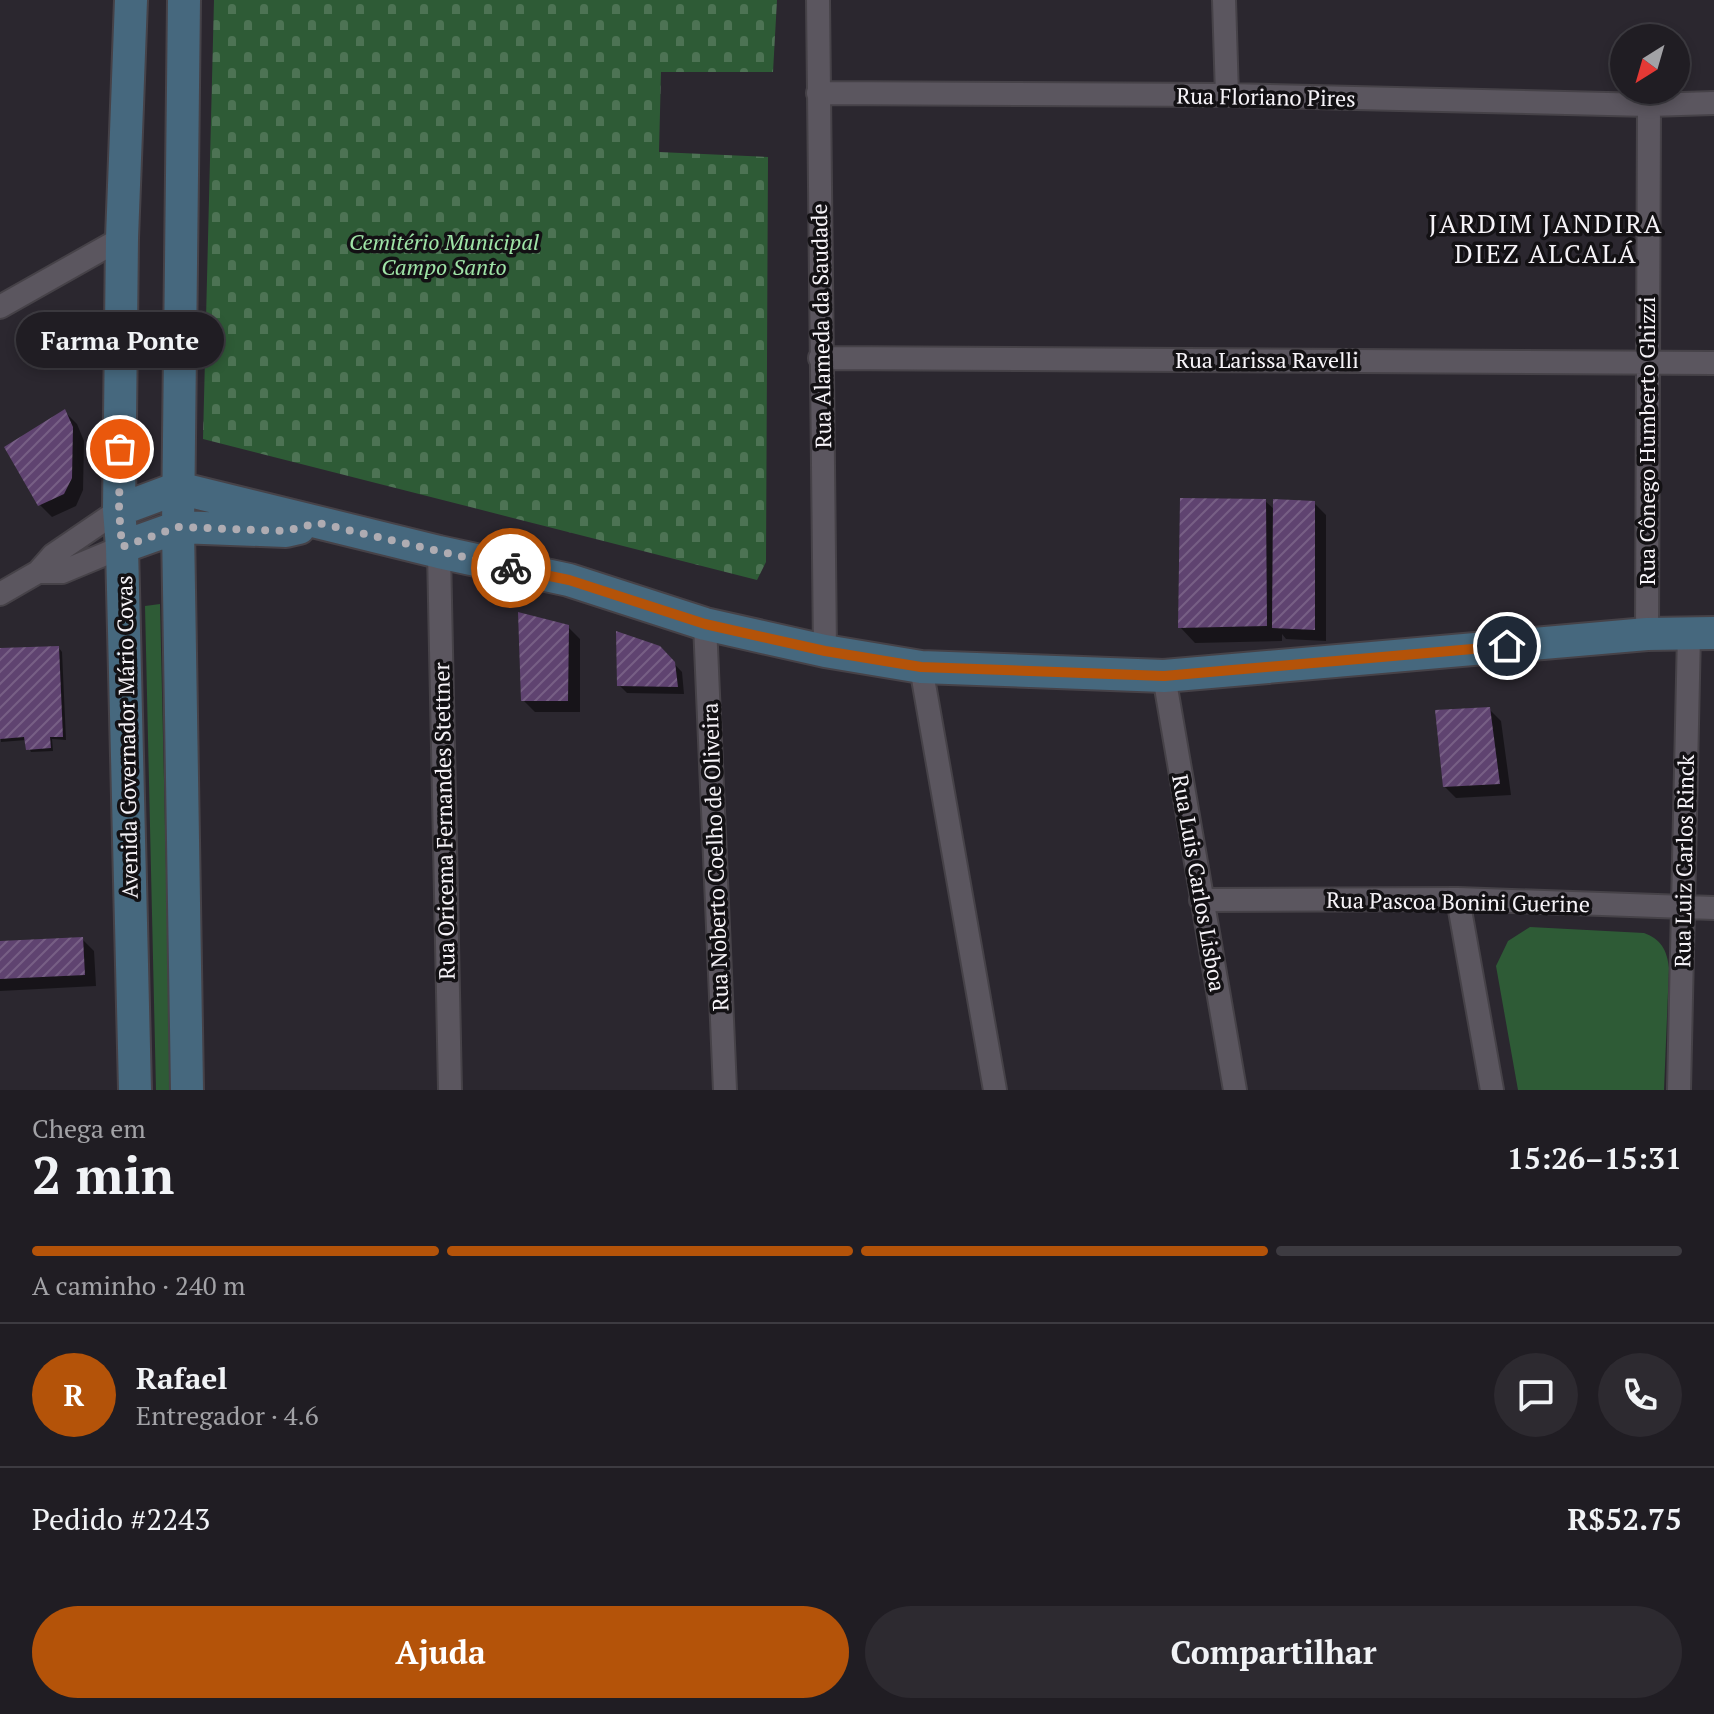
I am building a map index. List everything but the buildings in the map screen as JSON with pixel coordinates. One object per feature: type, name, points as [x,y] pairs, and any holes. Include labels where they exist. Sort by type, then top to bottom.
[{"type":"main road","name":"Avenida Governador Mário Covas","points":[[131,0],[122,238],[119,510],[135,1090]]},
{"type":"main road","points":[[184,0],[178,527],[187,1090]]},
{"type":"main road","points":[[119,510],[178,488],[439,552],[569,580],[705,624],[825,651],[921,667],[1164,676],[1647,634],[1701,633]]},
{"type":"main road","points":[[122,547],[178,527],[286,531],[318,523]]},
{"type":"street","name":"Rua Alameda da Saudade","points":[[818,0],[825,651]]},
{"type":"street","points":[[1224,0],[1227,95]]},
{"type":"street","name":"Rua Floriano Pires","points":[[818,93],[1227,95],[1649,105],[1714,103]]},
{"type":"street","name":"Rua Cônego Humberto Ghizzi","points":[[1647,634],[1649,105]]},
{"type":"street","points":[[0,307],[122,238]]},
{"type":"street","name":"Rua Larissa Ravelli","points":[[820,358],[1714,363]]},
{"type":"street","points":[[0,594],[38,572],[53,555],[119,510]]},
{"type":"street","points":[[38,572],[62,572],[122,547]]},
{"type":"street","name":"Rua Oricema Fernandes Stettner","points":[[439,552],[450,1090]]},
{"type":"street","name":"Rua Noberto Coelho de Oliveira","points":[[705,624],[725,1090]]},
{"type":"street","name":"Rua Luiz Carlos Rinck","points":[[1679,1090],[1683,907],[1701,633]]},
{"type":"street","points":[[921,667],[995,1090]]},
{"type":"street","name":"Rua Luis Carlos Lisboa","points":[[1164,676],[1235,1090]]},
{"type":"street","points":[[1458,899],[1492,1090]]},
{"type":"street","name":"Rua Pascoa Bonini Guerine","points":[[1201,900],[1458,899],[1714,908]]},
{"type":"green space","name":"Cemitério Municipal Campo Santo","points":[[214,0],[777,0],[773,72],[661,72],[659,152],[768,157],[766,562],[757,580],[203,439]]},
{"type":"green space","points":[[160,604],[171,1090],[156,1090],[145,606]]},
{"type":"green space","points":[[1530,927],[1644,933],[1659,942],[1667,956],[1669,968],[1664,1090],[1518,1090],[1496,966],[1508,941]]},
{"type":"way so far","points":[[120,449],[122,547],[178,527],[286,531],[318,523],[511,568]]},
{"type":"place","name":"Farma Ponte","points":[[120,449]]},
{"type":"district","name":"JARDIM JANDIRA DIEZ ALCALÁ","points":[[1546,239]]},
{"type":"route","points":[[511,568],[569,580],[705,624],[825,651],[921,667],[1164,676],[1507,646]]}]
